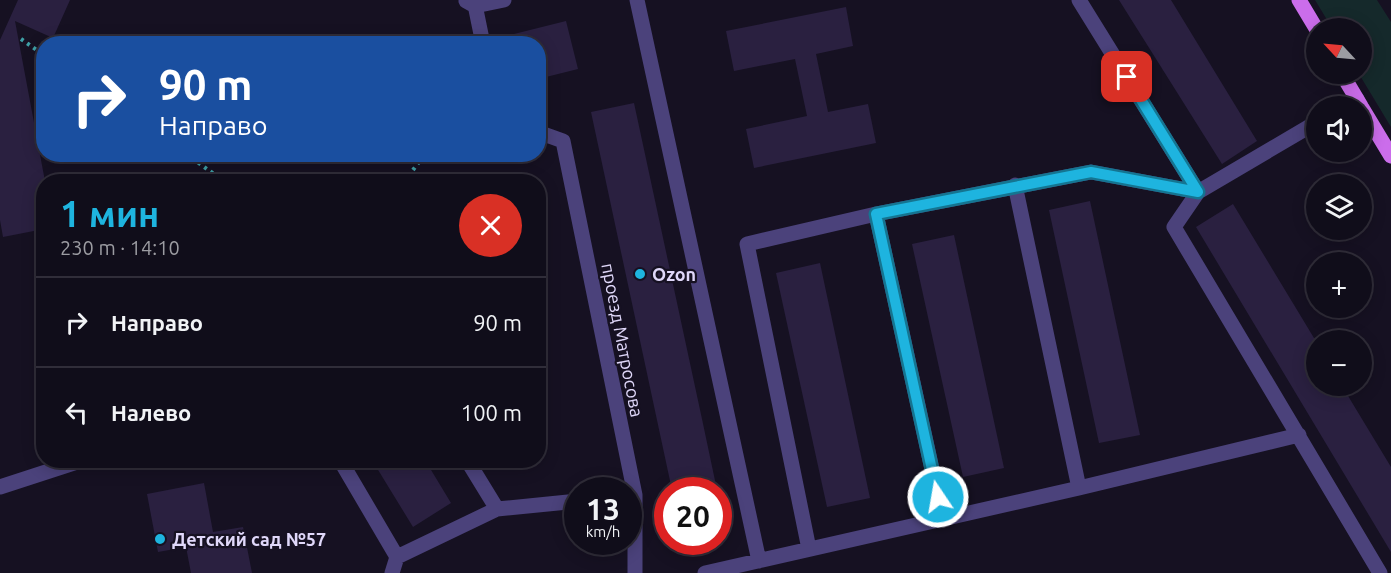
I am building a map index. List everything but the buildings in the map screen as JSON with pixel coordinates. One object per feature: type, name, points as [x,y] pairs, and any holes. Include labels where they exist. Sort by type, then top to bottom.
[{"type":"main road","points":[[1299,0],[1310,18]]},
{"type":"main road","points":[[1372,128],[1391,156]]},
{"type":"street","points":[[481,36],[471,2],[504,0]]},
{"type":"street","points":[[637,0],[759,561]]},
{"type":"street","points":[[1080,0],[1198,192]]},
{"type":"street","points":[[1306,128],[1198,192],[1174,227],[1380,573]]},
{"type":"street","name":"проезд Матросова","points":[[546,135],[562,141],[628,477]]},
{"type":"street","points":[[809,549],[747,244],[876,214],[1015,185],[1091,172],[1198,192]]},
{"type":"street","points":[[1015,185],[1079,488]]},
{"type":"street","points":[[876,214],[943,519]]},
{"type":"street","points":[[705,573],[1079,488],[1299,435]]},
{"type":"street","points":[[0,487],[58,468]]},
{"type":"street","points":[[345,468],[397,557],[393,573]]},
{"type":"street","points":[[472,468],[497,509]]},
{"type":"street","points":[[397,557],[497,509],[564,502]]},
{"type":"street","name":"проезд Матросова","points":[[634,555],[635,573]]},
{"type":"path","points":[[21,39],[36,49]]},
{"type":"path","points":[[197,162],[214,174]]},
{"type":"green space","points":[[1315,0],[1377,0],[1391,22],[1391,127],[1365,84],[1372,84],[1372,18],[1326,18]]},
{"type":"place","name":"Ozon","points":[[640,274]]},
{"type":"place","name":"Детский сад №57","points":[[160,539]]},
{"type":"route","points":[[938,497],[876,214],[1015,185],[1091,172],[1198,192],[1127,77]]}]
